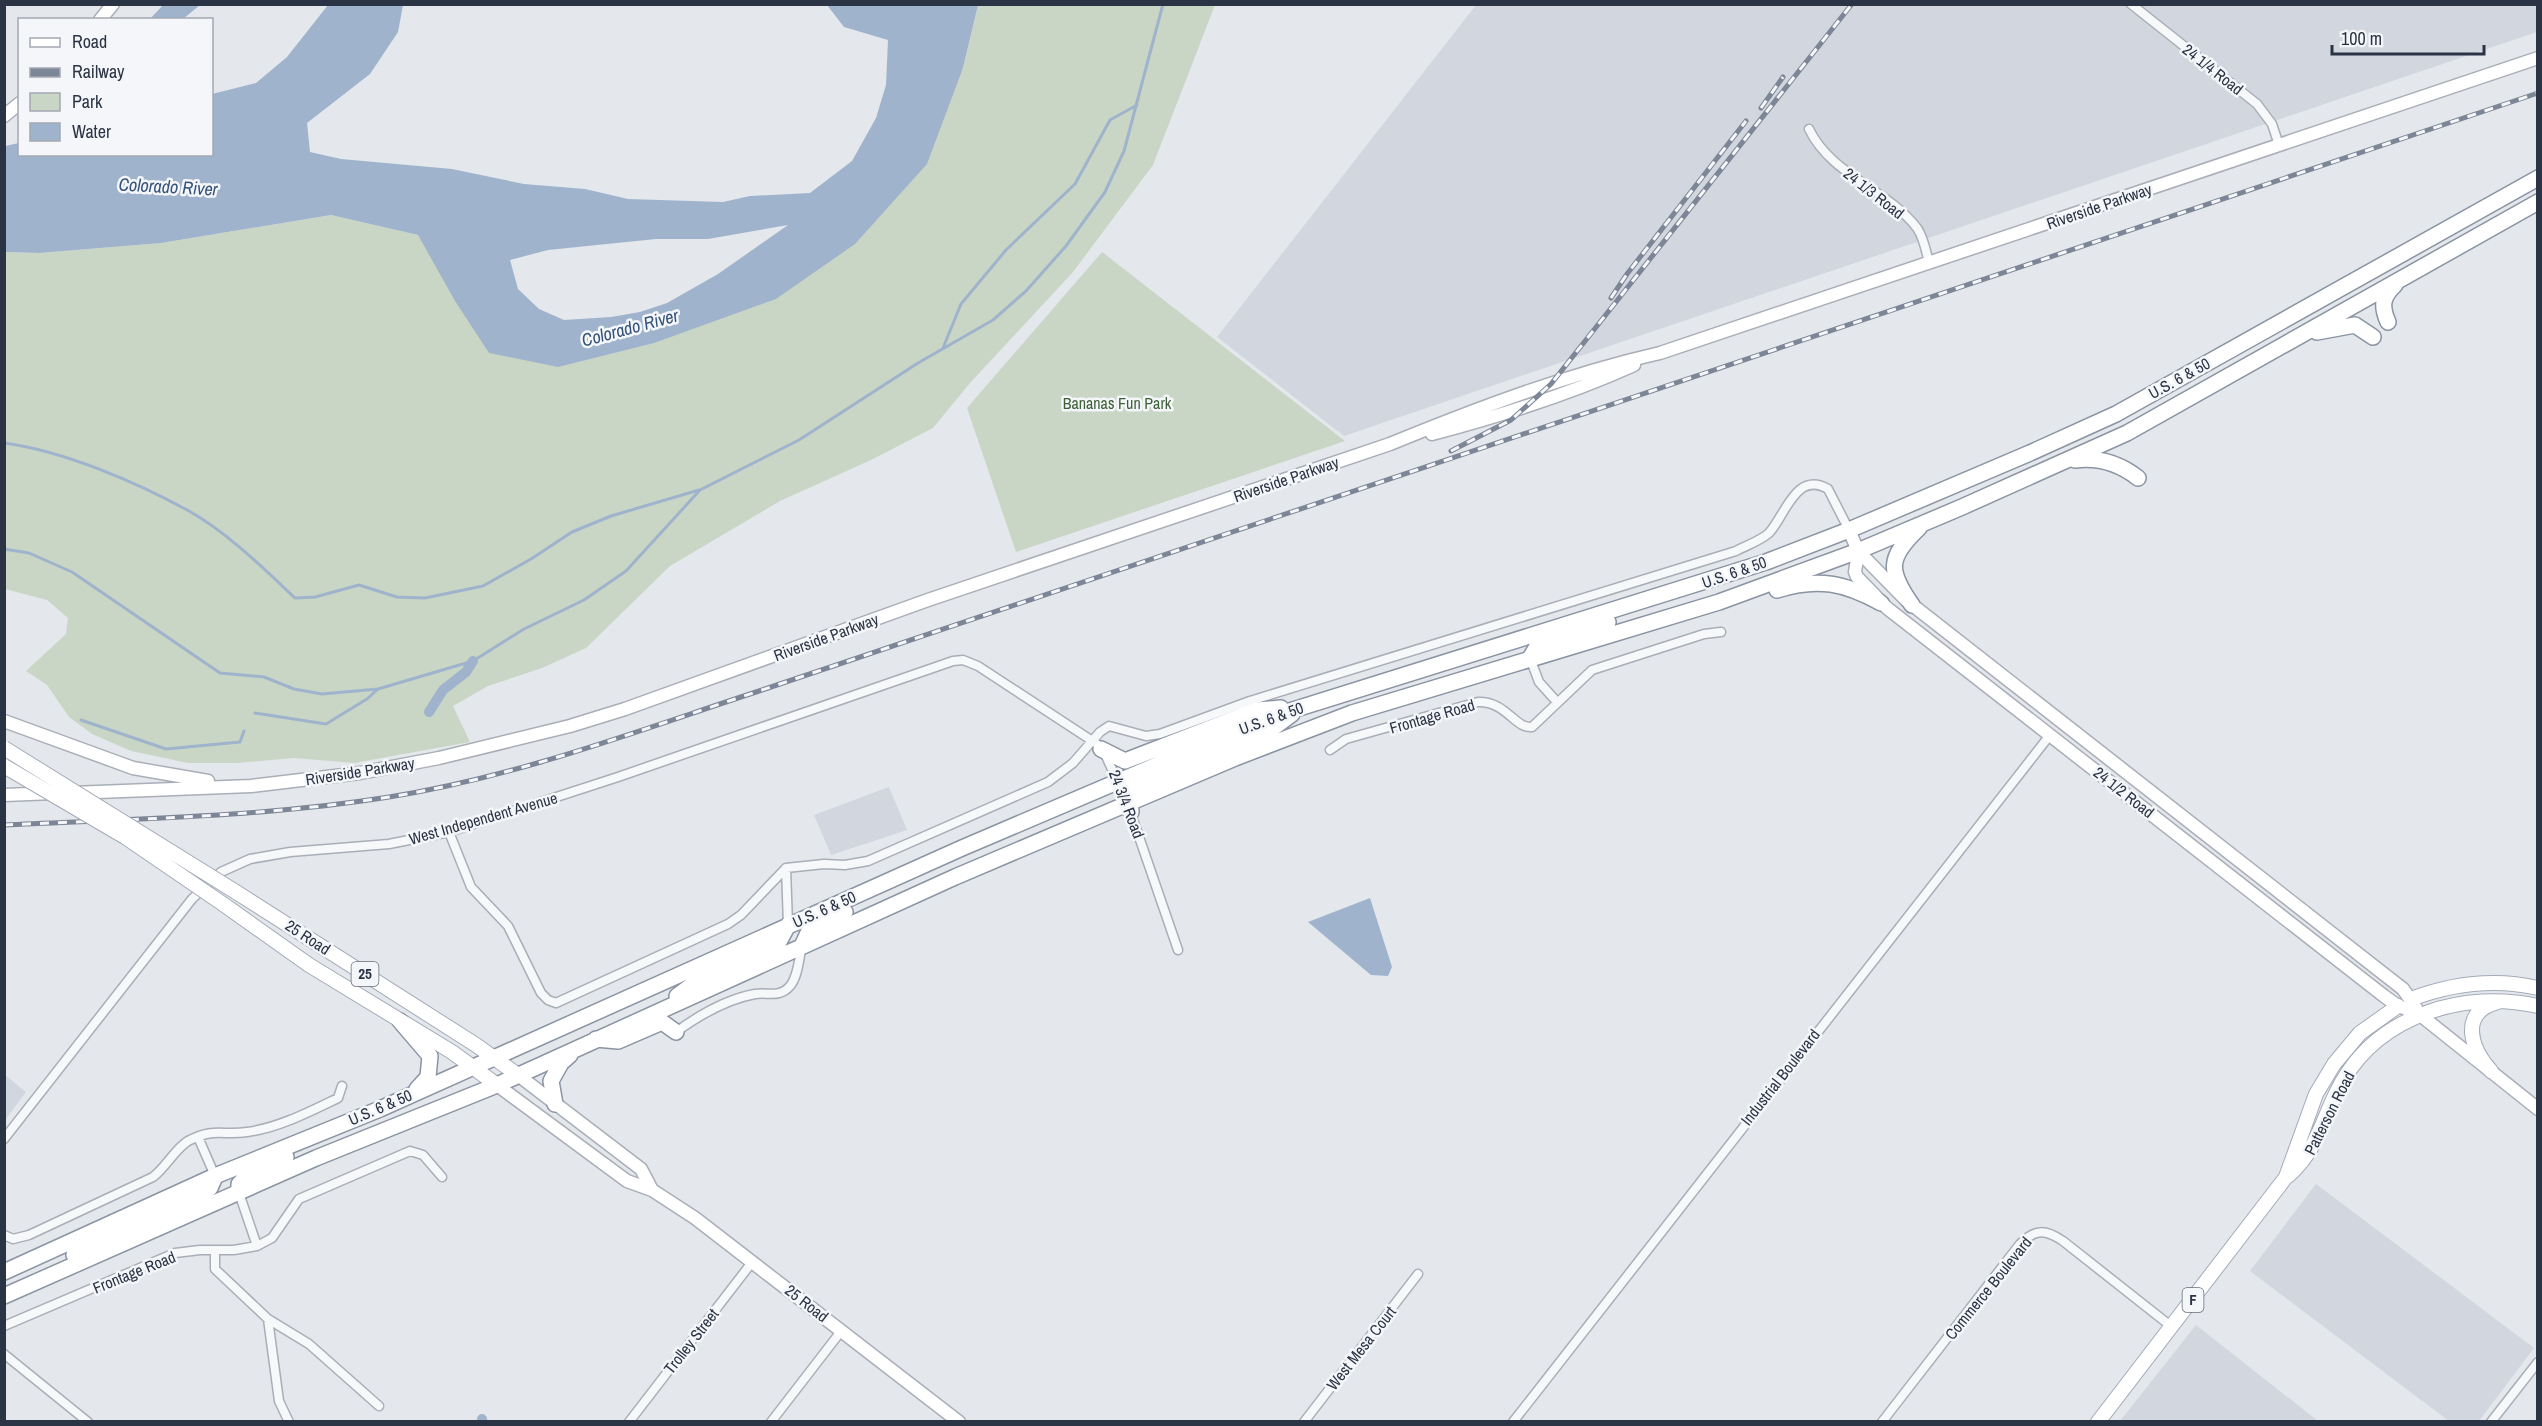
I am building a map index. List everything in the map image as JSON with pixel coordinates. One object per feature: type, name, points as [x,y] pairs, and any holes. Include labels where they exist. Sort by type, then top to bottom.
[{"type":"highway","name":"U.S. 6 & 50","points":[[4,1272],[215,1176],[380,1109],[962,848],[1267,718],[1445,660],[1686,588],[1849,530],[2116,414],[2538,178]]},
{"type":"highway","name":"U.S. 6 & 50","points":[[4,1296],[316,1158],[497,1085],[802,946],[1130,805],[1352,713],[1719,602],[1858,550],[2057,465],[2127,433],[2538,202]]},
{"type":"highway","points":[[2388,322],[2382,304],[2385,296],[2410,273]]},
{"type":"highway","points":[[2297,337],[2355,325],[2373,337]]},
{"type":"highway","points":[[2057,465],[2077,460],[2106,461],[2127,470],[2138,478]]},
{"type":"highway","points":[[1912,605],[1895,579],[1894,563],[1904,544],[1927,521]]},
{"type":"highway","points":[[1719,602],[1740,602],[1804,583],[1841,584],[1881,603]]},
{"type":"highway","points":[[1530,658],[1538,645],[1657,606],[1686,588]]},
{"type":"highway","points":[[1097,744],[1125,761],[1257,710],[1302,707]]},
{"type":"highway","points":[[1130,805],[1130,795],[1139,783],[1273,728],[1302,707]]},
{"type":"highway","points":[[802,946],[809,932],[827,920],[915,880],[962,848]]},
{"type":"highway","points":[[660,1010],[696,982],[779,942],[788,925]]},
{"type":"highway","points":[[380,1109],[416,1090],[430,1070],[430,1056],[427,1050],[400,1021]]},
{"type":"highway","points":[[555,1104],[551,1087],[553,1073],[561,1063],[590,1042],[618,1041],[662,1022],[676,1032]]},
{"type":"highway","points":[[239,1193],[239,1184],[246,1177],[310,1146],[332,1128]]},
{"type":"highway","points":[[38,1281],[75,1255],[103,1240],[193,1201],[210,1188],[215,1176]]},
{"type":"main road","points":[[102,18],[113,4]]},
{"type":"main road","name":"Riverside Parkway","points":[[4,795],[251,786],[360,773],[439,758],[570,726],[625,709],[928,600],[1390,444],[1461,415],[1592,370],[1660,352],[2538,58]]},
{"type":"main road","points":[[4,116],[18,105]]},
{"type":"main road","name":"24 1/2 Road","points":[[1849,530],[1858,550],[1873,564],[1892,589],[2403,989],[2419,1014]]},
{"type":"main road","name":"24 1/2 Road","points":[[1858,550],[1855,572],[1857,578],[1881,603],[2398,1006],[2419,1014],[2538,1108]]},
{"type":"main road","points":[[2001,697],[2017,703],[2051,724],[2065,723]]},
{"type":"main road","name":"Riverside Parkway","points":[[4,721],[133,768],[196,780],[251,786]]},
{"type":"main road","points":[[2050,735],[2056,733],[2069,737],[2103,759],[2118,765]]},
{"type":"main road","name":"25 Road","points":[[4,748],[236,892],[493,1057],[641,1169],[652,1190]]},
{"type":"main road","name":"25 Road","points":[[4,766],[125,837],[309,965],[472,1067],[620,1176],[652,1190],[753,1261],[959,1422]]},
{"type":"main road","name":"Patterson Road","points":[[2286,1177],[2316,1095],[2334,1064],[2360,1033],[2398,1006],[2436,990],[2478,982],[2507,982],[2538,988]]},
{"type":"main road","points":[[2491,1071],[2474,1046],[2474,1022],[2482,1009],[2505,1000]]},
{"type":"main road","name":"Patterson Road","points":[[2098,1422],[2286,1177],[2299,1166],[2315,1145],[2332,1101],[2350,1068],[2394,1029],[2419,1014],[2468,1002],[2505,1000],[2538,1006]]},
{"type":"street","name":"24 1/4 Road","points":[[2131,4],[2257,104],[2272,124],[2278,145]]},
{"type":"street","name":"24 1/3 Road","points":[[1809,129],[1824,153],[1906,217],[1918,230],[1929,263]]},
{"type":"street","points":[[449,832],[455,854],[471,887],[508,926],[541,993],[552,1002],[560,1002],[728,924],[741,915],[786,868],[824,864],[844,865],[868,861],[1048,782],[1097,744],[1109,726],[1140,735],[1160,734],[1250,701],[1736,551],[1765,536],[1779,519],[1790,498],[1798,490],[1811,485],[1828,489],[1849,530]]},
{"type":"street","name":"Frontage Road","points":[[1330,750],[1346,739],[1478,702],[1494,704],[1528,728],[1537,723],[1592,670],[1600,666],[1704,634],[1721,632]]},
{"type":"street","points":[[1530,658],[1539,682],[1557,702]]},
{"type":"street","name":"24 3/4 Road","points":[[963,660],[978,666],[1097,744],[1120,781],[1130,805],[1178,950]]},
{"type":"street","name":"West Independent Avenue","points":[[4,1139],[192,899],[221,872],[236,863],[267,855],[378,846],[449,832],[618,777],[953,661],[963,660]]},
{"type":"street","name":"Industrial Boulevard","points":[[1513,1422],[2050,735]]},
{"type":"street","points":[[786,868],[788,925]]},
{"type":"street","points":[[676,1032],[696,1017],[742,998],[757,994],[777,995],[790,986],[802,946]]},
{"type":"street","points":[[4,1235],[13,1239],[29,1234],[153,1177],[166,1167],[185,1143],[198,1137],[214,1131],[246,1132],[277,1124],[338,1098],[342,1086]]},
{"type":"street","points":[[198,1137],[215,1176]]},
{"type":"street","points":[[239,1193],[257,1246],[272,1238],[299,1199],[410,1151],[420,1152],[442,1177]]},
{"type":"street","name":"Commerce Boulevard","points":[[1882,1422],[2020,1244],[2036,1232],[2044,1231],[2062,1241],[2172,1327]]},
{"type":"street","name":"Frontage Road","points":[[4,1326],[175,1253],[234,1250],[257,1246]]},
{"type":"street","points":[[215,1250],[215,1269],[268,1319],[309,1344],[379,1406]]},
{"type":"street","name":"Trolley Street","points":[[629,1422],[753,1261]]},
{"type":"street","name":"West Mesa Court","points":[[1304,1422],[1418,1274]]},
{"type":"street","points":[[268,1319],[279,1401],[289,1422]]},
{"type":"street","points":[[771,1422],[842,1330]]},
{"type":"street","points":[[4,1354],[88,1422]]},
{"type":"street","points":[[2491,1422],[2538,1362]]},
{"type":"shaded area","points":[[1476,5],[2537,5],[2537,32],[1344,436],[1217,337]]},
{"type":"shaded area","points":[[889,787],[907,830],[831,855],[814,815]]},
{"type":"shaded area","points":[[5,1075],[26,1092],[5,1120]]},
{"type":"shaded area","points":[[2316,1184],[2534,1348],[2479,1421],[2449,1421],[2250,1271]]},
{"type":"shaded area","points":[[2196,1325],[2318,1421],[2120,1421]]},
{"type":"green space","points":[[978,5],[1215,5],[1153,165],[1073,272],[970,383],[933,428],[873,459],[780,501],[670,566],[586,648],[542,668],[488,686],[453,706],[470,742],[354,763],[294,758],[237,763],[188,763],[131,751],[92,734],[69,717],[47,685],[26,671],[66,634],[68,618],[47,600],[5,589],[5,252],[39,253],[161,243],[331,215],[418,235],[489,353],[776,299],[963,69]]},
{"type":"green space","name":"Bananas Fun Park","points":[[1102,252],[1345,441],[1016,552],[967,408]]},
{"type":"water","points":[[164,4],[200,4],[184,18],[151,18]]},
{"type":"water","name":"Colorado River","points":[[328,5],[403,5],[398,32],[370,74],[307,123],[310,152],[341,159],[452,169],[524,184],[585,189],[628,199],[723,202],[750,196],[810,193],[852,161],[876,118],[886,85],[888,40],[844,27],[827,5],[978,5],[963,68],[927,164],[855,244],[776,299],[654,343],[558,367],[489,353],[455,301],[418,235],[331,215],[161,243],[39,253],[5,252],[5,146],[18,143],[18,156],[213,156],[213,94],[256,83],[287,57]],"holes":[[[788,225],[718,274],[667,303],[640,312],[611,317],[564,320],[539,309],[518,289],[510,260],[548,250],[656,239],[708,239]]]},
{"type":"water","points":[[1370,898],[1392,967],[1388,976],[1371,975],[1308,922]]},
{"type":"waterway","points":[[255,713],[326,724],[367,699],[378,689],[473,661],[524,629],[584,600],[626,571],[700,490],[799,440],[918,363],[993,320],[1026,291],[1066,246],[1105,192],[1124,151],[1163,4]]},
{"type":"waterway","points":[[943,348],[961,304],[1006,250],[1075,184],[1110,120],[1137,105]]},
{"type":"waterway","points":[[4,443],[75,460],[146,489],[189,511],[231,540],[295,598],[315,597],[359,585],[397,597],[425,598],[483,586],[531,559],[572,532],[611,516],[699,490]]},
{"type":"waterway","points":[[4,549],[29,553],[72,572],[220,673],[264,677],[294,689],[322,694],[378,689]]},
{"type":"waterway","points":[[429,712],[443,690],[466,672],[473,661]]},
{"type":"waterway","points":[[81,720],[166,749],[240,742],[244,731]]},
{"type":"railway","points":[[1451,451],[1511,420],[1551,384],[1852,4]]},
{"type":"railway","points":[[1761,108],[1783,77]]},
{"type":"railway","points":[[4,825],[197,816],[341,804],[483,778],[576,752],[2538,93]]},
{"type":"railway","points":[[1611,298],[1627,274],[1746,121]]}]
